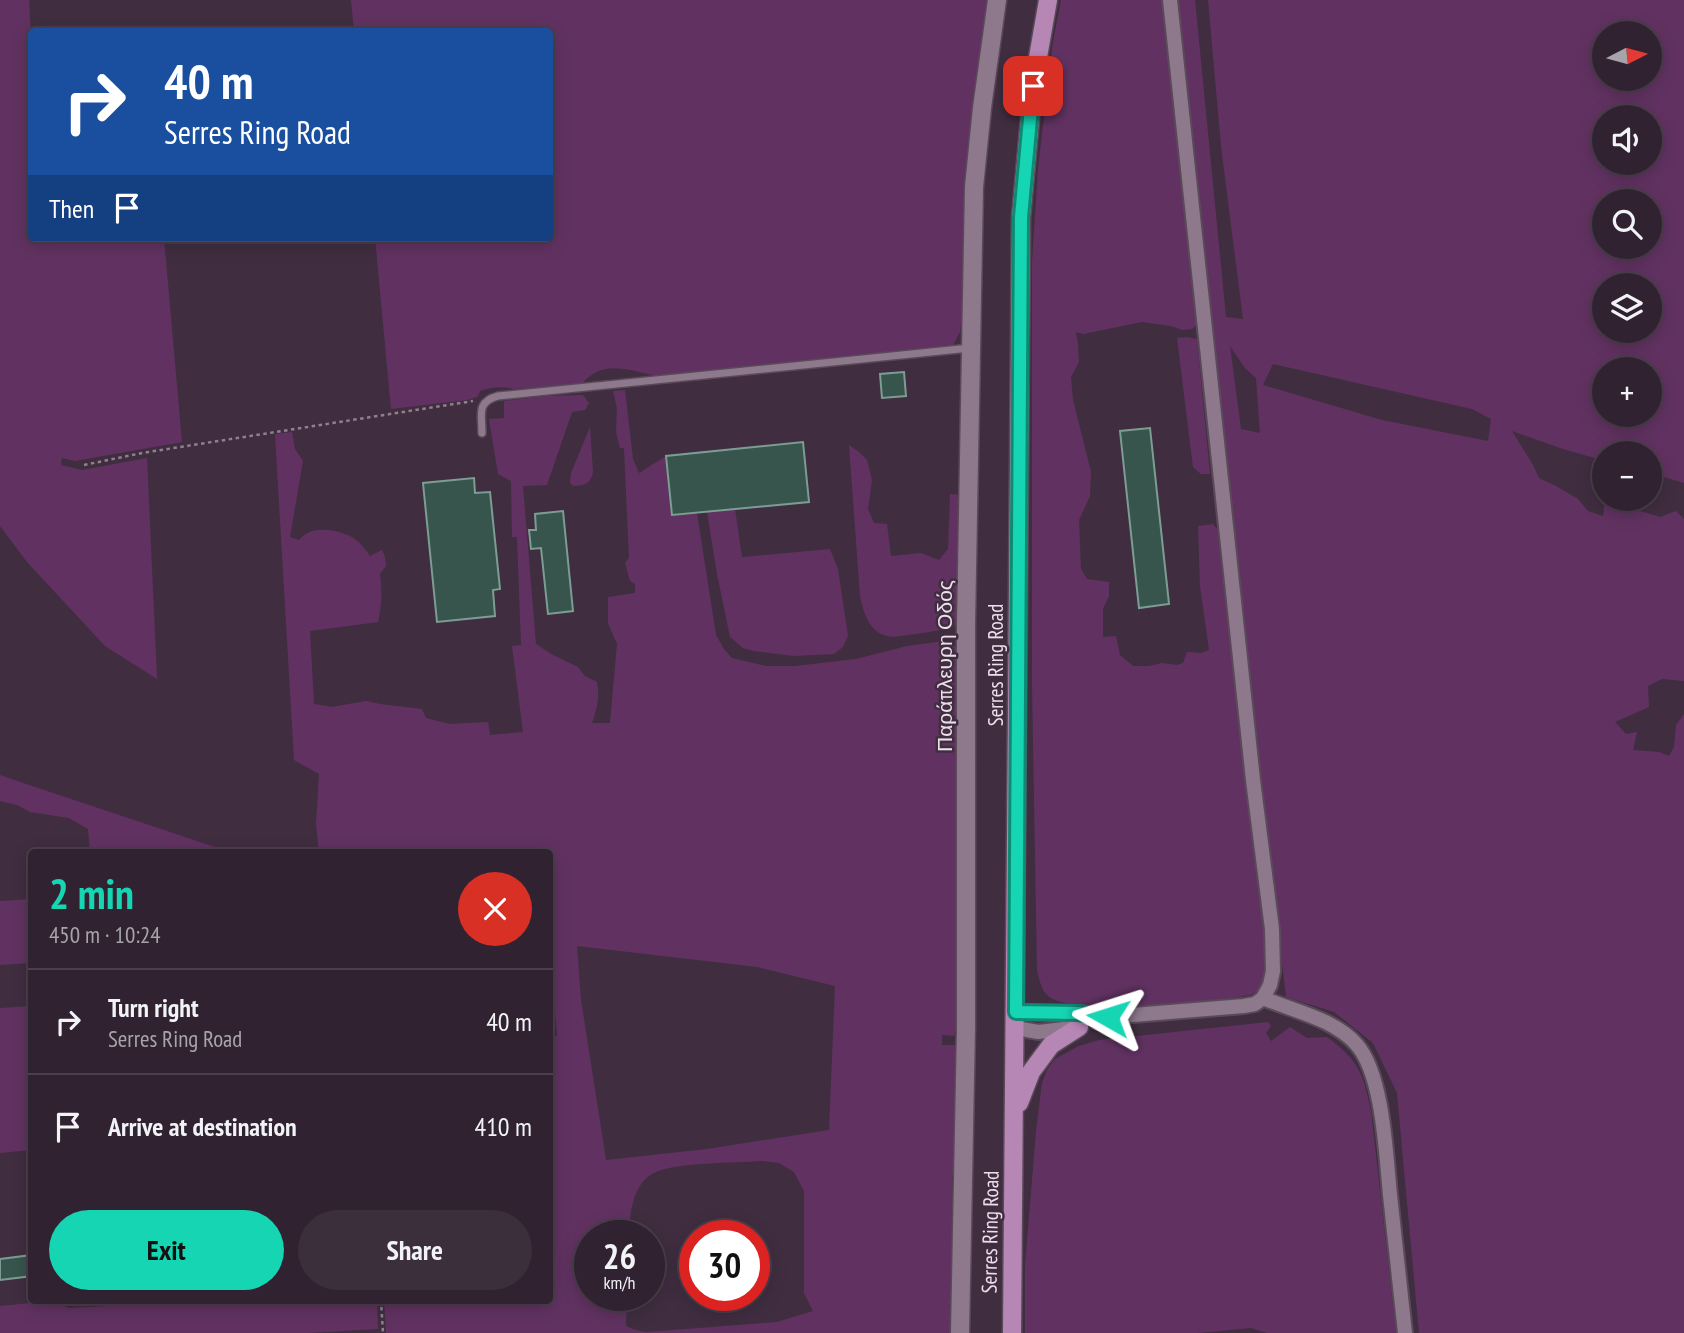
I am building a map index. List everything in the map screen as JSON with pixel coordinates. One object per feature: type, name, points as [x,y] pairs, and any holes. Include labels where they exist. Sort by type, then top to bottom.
[{"type":"main road","name":"Serres Ring Road","points":[[1012,1333],[1021,217],[1033,86],[1048,0]]},
{"type":"main road","points":[[1015,1117],[1031,1072],[1040,1058],[1051,1045],[1079,1027]]},
{"type":"street","name":"Παράπλευρη Οδός","points":[[960,1333],[966,1027],[966,624],[974,187],[997,0]]},
{"type":"street","points":[[1016,1020],[1066,1013],[1108,1017],[1255,1004],[1263,998],[1273,971],[1272,929],[1253,780],[1170,0]]},
{"type":"street","points":[[1263,998],[1324,1021],[1341,1031],[1357,1044],[1368,1061],[1377,1089],[1384,1136],[1405,1333]]},
{"type":"street","points":[[1016,1020],[1038,1032],[1079,1027],[1108,1017]]},
{"type":"lane","points":[[482,433],[481,408],[487,399],[498,396],[971,348]]},
{"type":"path","points":[[83,465],[142,453],[487,399]]},
{"type":"path","points":[[381,1304],[383,1333]]},
{"type":"shaded area","points":[[0,0],[29,0],[28,242],[164,242],[182,442],[75,461],[62,458],[61,465],[82,470],[147,458],[157,679],[105,646],[27,562],[0,526]]},
{"type":"shaded area","points":[[351,0],[991,0],[969,165],[960,332],[953,345],[657,376],[627,369],[608,369],[590,376],[582,384],[492,388],[480,391],[477,397],[467,400],[391,409],[375,242],[553,242],[553,28],[354,28]]},
{"type":"shaded area","points":[[1061,0],[1166,0],[1191,281],[1198,323],[1192,329],[1182,330],[1142,322],[1083,334],[1076,332],[1079,362],[1071,377],[1073,400],[1091,472],[1090,496],[1079,520],[1081,569],[1087,579],[1109,582],[1109,596],[1103,609],[1103,637],[1116,636],[1120,655],[1133,666],[1162,663],[1177,665],[1183,663],[1187,652],[1201,653],[1209,650],[1200,586],[1198,526],[1213,524],[1217,529],[1268,965],[1264,983],[1250,995],[1144,1006],[1083,1006],[1061,1002],[1047,995],[1037,970],[1032,684],[1032,262],[1038,169],[1053,42]]},
{"type":"shaded area","points":[[1178,0],[1195,0],[1226,317],[1243,319],[1221,146],[1208,0],[1684,0],[1684,483],[1662,477],[1662,441],[1592,441],[1592,457],[1512,431],[1539,478],[1578,499],[1588,511],[1603,516],[1604,511],[1640,511],[1660,517],[1676,511],[1684,519],[1684,681],[1662,679],[1648,686],[1649,707],[1615,722],[1626,734],[1637,732],[1633,750],[1659,752],[1669,756],[1674,747],[1676,725],[1684,714],[1684,1333],[1419,1333],[1397,1093],[1373,1043],[1334,1012],[1286,997],[1210,330]],"holes":[[[1230,346],[1245,368],[1256,378],[1260,433],[1241,429]],[[1273,364],[1472,409],[1491,419],[1488,441],[1382,420],[1263,385]]]},
{"type":"shaded area","points":[[1177,338],[1197,339],[1210,474],[1201,474],[1193,467]]},
{"type":"shaded area","points":[[625,390],[633,459],[639,473],[666,456],[672,515],[697,513],[716,635],[732,658],[766,666],[795,666],[856,659],[907,646],[937,642],[948,642],[955,646],[958,652],[958,714],[939,724],[940,732],[959,724],[957,1026],[954,1036],[942,1035],[942,1045],[955,1045],[952,1333],[386,1333],[384,1304],[553,1304],[553,1037],[557,1036],[553,988],[553,849],[319,849],[316,824],[319,774],[294,760],[275,434],[292,432],[295,449],[303,461],[290,537],[299,540],[314,531],[333,531],[353,537],[370,556],[382,550],[385,557],[386,566],[380,574],[378,622],[310,631],[314,704],[332,707],[366,701],[422,709],[426,718],[450,724],[488,722],[490,735],[523,732],[512,646],[521,645],[517,537],[512,537],[511,481],[498,474],[489,419],[504,418],[504,401],[583,395],[589,403],[585,410],[572,412],[547,485],[523,486],[536,644],[578,667],[585,676],[597,682],[597,703],[592,723],[610,723],[617,644],[608,623],[608,597],[635,593],[635,584],[630,581],[625,563],[629,558],[624,448],[620,448],[616,432],[617,408],[613,391]],"holes":[[[577,946],[757,967],[835,986],[829,1130],[707,1149],[606,1160],[581,1000]]]},
{"type":"shaded area","points":[[590,427],[592,476],[586,483],[573,486],[570,483],[571,473]]},
{"type":"shaded area","points":[[849,445],[867,460],[872,480],[868,509],[874,523],[887,524],[891,556],[921,553],[939,560],[948,549],[950,494],[961,495],[959,623],[938,630],[894,637],[881,634],[871,626],[860,596]]},
{"type":"shaded area","points":[[735,509],[742,557],[830,549],[838,569],[848,636],[843,647],[834,654],[794,656],[754,651],[743,648],[730,637],[707,512]]},
{"type":"shaded area","points":[[0,775],[221,849],[90,849],[88,829],[69,818],[30,812],[0,801]]},
{"type":"shaded area","points":[[28,899],[28,963],[0,965],[0,901]]},
{"type":"shaded area","points":[[28,1006],[28,1150],[0,1153],[0,1008]]},
{"type":"shaded area","points":[[1268,1022],[1271,1026],[1266,1033],[1271,1041],[1290,1027],[1307,1038],[1327,1037],[1347,1054],[1362,1077],[1371,1111],[1396,1333],[1267,1333],[1251,1328],[1198,1333],[1025,1333],[1025,1266],[1036,1131],[1042,1083],[1055,1059],[1079,1046],[1099,1040]]},
{"type":"shaded area","points":[[28,1303],[59,1304],[69,1308],[132,1305],[377,1304],[378,1329],[308,1333],[0,1333],[0,1306]]},
{"type":"building","points":[[904,372],[906,396],[882,398],[880,374]]},
{"type":"building","points":[[1150,428],[1169,604],[1139,608],[1120,431]]},
{"type":"building","points":[[803,442],[809,502],[672,515],[666,456]]},
{"type":"building","points":[[474,478],[475,493],[490,492],[500,589],[493,590],[495,616],[437,622],[423,483]]},
{"type":"building","points":[[563,511],[573,611],[548,614],[541,548],[531,549],[529,530],[536,530],[535,514]]},
{"type":"building","points":[[28,1256],[28,1276],[0,1280],[0,1259]]},
{"type":"route","points":[[1033,86],[1021,217],[1016,1012],[1078,1013],[1108,1017]]}]
